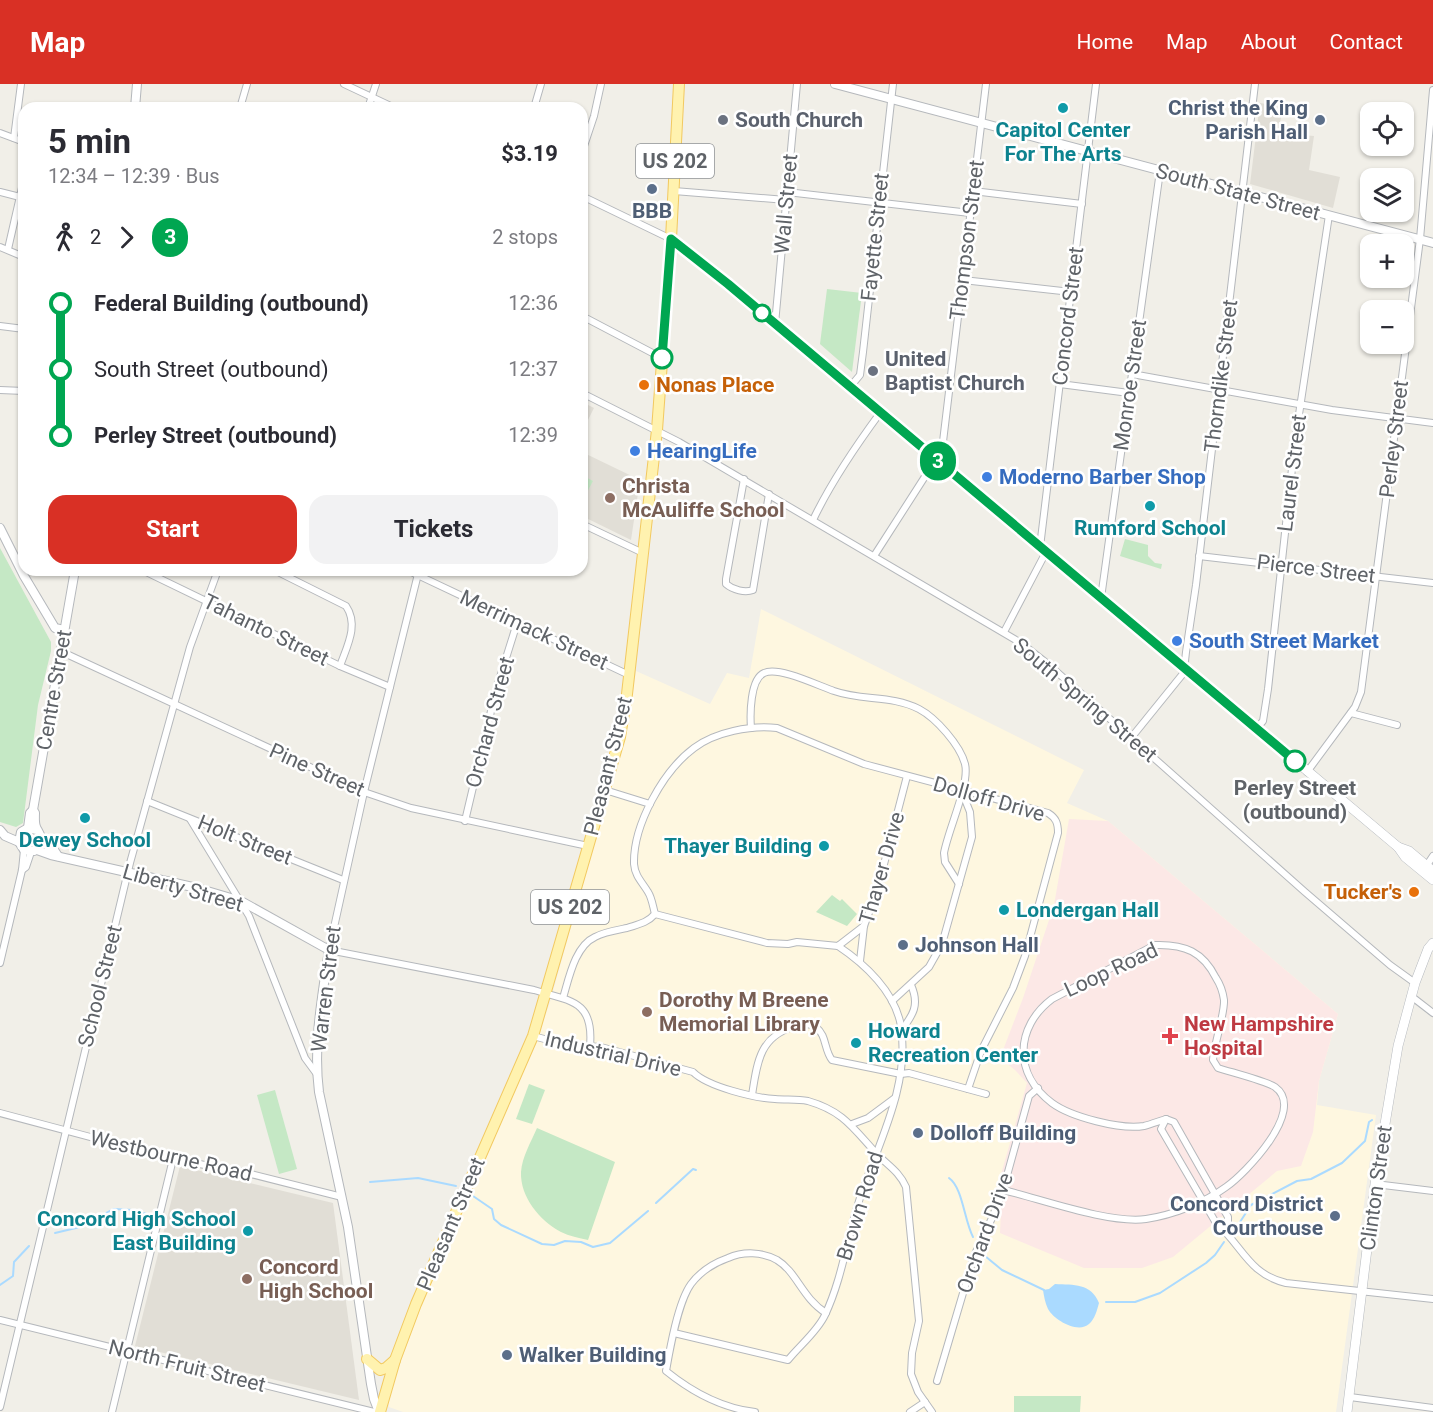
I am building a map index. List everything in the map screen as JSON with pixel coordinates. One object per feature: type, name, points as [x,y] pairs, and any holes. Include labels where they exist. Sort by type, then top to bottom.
[{"type":"main road","name":"Pleasant Street","points":[[380,1412],[395,1360],[421,1293],[533,1036],[620,737],[657,430],[671,239],[679,84]]},
{"type":"main road","points":[[671,239],[1398,847],[1405,857],[1433,880]]},
{"type":"main road","points":[[1398,847],[1409,851],[1430,868]]},
{"type":"main road","name":"Clinton Street","points":[[1347,1412],[1375,1184],[1398,1046],[1415,983],[1428,949],[1433,943]]},
{"type":"main road","name":"Clinton Street","points":[[1422,967],[1433,958]]},
{"type":"main road","points":[[367,1359],[380,1370],[395,1360]]},
{"type":"street","points":[[19,102],[21,84]]},
{"type":"street","points":[[136,102],[137,84]]},
{"type":"street","points":[[242,102],[247,84]]},
{"type":"street","points":[[344,84],[382,102]]},
{"type":"street","points":[[370,102],[376,84]]},
{"type":"street","points":[[536,102],[541,84]]},
{"type":"street","points":[[588,137],[601,84]]},
{"type":"street","name":"Wall Street","points":[[775,324],[797,84]]},
{"type":"street","name":"South State Street","points":[[835,84],[1433,243]]},
{"type":"street","name":"Fayette Street","points":[[850,387],[860,375],[893,84]]},
{"type":"street","name":"Thompson Street","points":[[874,556],[942,450],[986,84]]},
{"type":"street","name":"Concord Street","points":[[1004,632],[1043,550],[1060,384],[1096,84]]},
{"type":"street","name":"Thorndike Street","points":[[1131,738],[1184,668],[1255,84]]},
{"type":"street","name":"Perley Street","points":[[1307,772],[1351,713],[1361,692],[1420,239],[1433,90]]},
{"type":"street","points":[[14,138],[18,107]]},
{"type":"street","points":[[0,134],[18,140]]},
{"type":"street","name":"Monroe Street","points":[[1101,598],[1160,171]]},
{"type":"street","points":[[674,191],[786,200]]},
{"type":"street","points":[[973,191],[1082,204]]},
{"type":"street","points":[[0,192],[18,196]]},
{"type":"street","points":[[787,192],[970,213]]},
{"type":"street","points":[[588,199],[671,239]]},
{"type":"street","points":[[8,249],[18,206]]},
{"type":"street","name":"Laurel Street","points":[[1256,729],[1263,721],[1264,714],[1301,403],[1329,215]]},
{"type":"street","points":[[0,247],[18,254]]},
{"type":"street","points":[[963,280],[1071,292]]},
{"type":"street","points":[[588,319],[662,358]]},
{"type":"street","points":[[0,326],[18,328]]},
{"type":"street","points":[[1132,374],[1332,410],[1433,423]]},
{"type":"street","points":[[1060,384],[1129,393]]},
{"type":"street","points":[[0,390],[18,391]]},
{"type":"street","name":"South Spring Street","points":[[588,396],[657,430],[744,479],[1004,632],[1042,659],[1305,892],[1390,965],[1415,983]]},
{"type":"street","points":[[813,520],[852,451],[880,413]]},
{"type":"street","points":[[744,479],[726,584],[740,590],[753,590],[769,494]]},
{"type":"street","points":[[588,527],[643,553]]},
{"type":"street","points":[[0,528],[18,564]]},
{"type":"street","name":"Pierce Street","points":[[1199,556],[1433,583]]},
{"type":"street","points":[[24,576],[55,628],[64,630]]},
{"type":"street","name":"Centre Street","points":[[33,810],[35,826],[42,835],[31,847],[24,830],[33,810],[74,576]]},
{"type":"street","name":"Tahanto Street","points":[[154,576],[340,666],[390,687]]},
{"type":"street","name":"School Street","points":[[0,1407],[127,872],[190,647],[216,576]]},
{"type":"street","points":[[286,576],[346,606],[351,614],[351,631],[340,666]]},
{"type":"street","name":"Warren Street","points":[[380,1412],[374,1399],[342,1197],[316,1073],[319,1025],[329,950],[343,880],[418,576]]},
{"type":"street","name":"Merrimack Street","points":[[425,576],[517,623],[629,675]]},
{"type":"street","name":"Orchard Street","points":[[465,821],[496,690],[517,623]]},
{"type":"street","name":"Pine Street","points":[[60,651],[364,792],[411,808],[588,846]]},
{"type":"street","points":[[751,728],[750,714],[757,681],[762,674],[770,671],[803,679],[852,696],[903,703],[919,709],[933,719],[960,753],[966,769],[945,853],[945,862],[959,884]]},
{"type":"street","points":[[1351,713],[1397,725]]},
{"type":"street","name":"Dolloff Drive","points":[[656,914],[649,893],[637,876],[634,866],[638,833],[650,804],[674,769],[694,748],[720,735],[767,726],[783,729],[853,760],[1048,813],[1058,824],[1056,841],[1025,956],[1013,988],[981,1051],[968,1089]]},
{"type":"street","name":"Thayer Drive","points":[[860,961],[864,926],[877,891],[907,776]]},
{"type":"street","points":[[605,790],[650,804]]},
{"type":"street","points":[[892,1001],[929,967],[942,944],[972,837],[970,812],[962,791]]},
{"type":"street","name":"Holt Street","points":[[147,801],[343,880]]},
{"type":"street","points":[[190,819],[241,901],[269,962],[305,1058],[316,1073]]},
{"type":"street","name":"Liberty Street","points":[[0,831],[37,830]]},
{"type":"street","name":"Liberty Street","points":[[0,831],[5,836],[31,847],[54,850],[58,856],[197,888],[241,901],[329,950],[563,998]]},
{"type":"street","points":[[0,963],[22,870],[26,867],[31,847]]},
{"type":"street","points":[[1430,868],[1433,856]]},
{"type":"street","points":[[590,1046],[590,1021],[580,1007],[563,998],[581,950],[595,936],[648,922],[656,914],[767,944],[797,942],[838,946],[864,926]]},
{"type":"street","name":"Loop Road","points":[[1003,1190],[1106,1217],[1143,1219],[1167,1215],[1215,1194],[1249,1169],[1281,1120],[1284,1107],[1282,1097],[1275,1087],[1218,1068],[1213,1060],[1224,1001],[1219,984],[1211,968],[1200,956],[1181,946],[1155,945],[1052,999],[1040,1008],[1025,1034],[1023,1051],[1026,1067],[1038,1088]]},
{"type":"street","name":"Brown Road","points":[[674,1333],[788,1360],[814,1331],[826,1313],[901,1074],[901,1032],[892,1001],[860,961],[838,946]]},
{"type":"street","points":[[901,1032],[912,1016],[917,998],[911,985]]},
{"type":"street","points":[[1411,996],[1433,1012]]},
{"type":"street","points":[[752,1095],[755,1076],[766,1043],[771,1037],[786,1029],[803,1024],[811,1024],[818,1029],[823,1036],[826,1053],[832,1060],[901,1074],[909,1073],[986,1094]]},
{"type":"street","name":"Industrial Drive","points":[[533,1036],[567,1045],[590,1046],[693,1072],[704,1080],[752,1095],[807,1101],[824,1107],[852,1124]]},
{"type":"street","points":[[1038,1088],[1051,1103],[1067,1112],[1096,1120],[1116,1125],[1143,1126],[1166,1119],[1174,1122],[1228,1217],[1228,1234]]},
{"type":"street","name":"Orchard Drive","points":[[937,1381],[974,1256],[1003,1190],[1029,1096],[1038,1088]]},
{"type":"street","points":[[895,1098],[868,1118],[852,1124],[876,1154],[898,1172],[906,1187],[919,1321],[912,1353],[911,1374],[932,1412]]},
{"type":"street","name":"Westbourne Road","points":[[0,1113],[173,1159],[247,1173],[342,1197]]},
{"type":"street","points":[[1166,1119],[1161,1129],[1216,1223],[1228,1234],[1248,1262],[1269,1277],[1286,1282],[1433,1299]]},
{"type":"street","points":[[112,1412],[173,1159]]},
{"type":"street","points":[[1375,1184],[1433,1191]]},
{"type":"street","points":[[755,1412],[734,1408],[706,1397],[681,1383],[666,1371],[683,1298],[692,1283],[711,1266],[726,1258],[743,1254],[769,1257],[784,1265],[807,1298],[826,1313]]},
{"type":"street","name":"North Fruit Street","points":[[0,1320],[374,1412]]},
{"type":"street","points":[[1350,1397],[1433,1408]]},
{"type":"street","points":[[910,1412],[925,1402]]},
{"type":"shaded area","points":[[1260,103],[1283,107],[1278,133],[1314,136],[1309,170],[1340,177],[1333,208],[1250,184]]},
{"type":"shaded area","points":[[588,405],[594,408],[588,420]]},
{"type":"shaded area","name":"Christa McAuliffe School","points":[[588,455],[640,480],[631,540],[588,519]]},
{"type":"shaded area","points":[[761,609],[1084,770],[1067,803],[1108,821],[1338,1014],[1319,1081],[1317,1105],[1376,1115],[1336,1412],[403,1412],[389,1407],[388,1398],[420,1307],[535,1045],[550,1002],[616,772],[636,671],[710,704],[727,673],[749,678]]},
{"type":"shaded area","name":"New Hampshire Hospital","points":[[1069,819],[1108,821],[1338,1014],[1319,1081],[1313,1132],[1301,1166],[1277,1171],[1173,1257],[1142,1268],[1084,1268],[1000,1233],[1001,1209],[992,1206],[1027,1083],[1000,1058],[1054,905]]},
{"type":"shaded area","name":"Concord High School","points":[[180,1166],[333,1203],[359,1400],[135,1346]]},
{"type":"green space","points":[[827,289],[862,293],[852,372],[820,344]]},
{"type":"green space","points":[[588,478],[593,481],[588,490]]},
{"type":"green space","points":[[1125,539],[1148,545],[1148,556],[1155,563],[1162,564],[1161,569],[1120,556]]},
{"type":"green space","points":[[0,548],[51,642],[51,651],[38,705],[23,823],[16,827],[0,822]]},
{"type":"green space","points":[[832,895],[840,901],[842,899],[857,914],[847,926],[816,912]]},
{"type":"green space","points":[[529,1084],[545,1090],[532,1124],[516,1119]]},
{"type":"green space","points":[[275,1090],[297,1169],[279,1174],[257,1095]]},
{"type":"green space","points":[[537,1128],[615,1162],[588,1240],[567,1235],[553,1227],[539,1215],[528,1199],[521,1172],[527,1150]]},
{"type":"green space","points":[[1014,1396],[1081,1396],[1080,1412],[1014,1412]]},
{"type":"water","points":[[1055,1284],[1081,1286],[1096,1296],[1099,1303],[1089,1324],[1084,1327],[1073,1327],[1051,1313],[1043,1290]]},
{"type":"waterway","points":[[1240,1222],[1251,1205],[1297,1181],[1311,1179],[1342,1163],[1365,1141],[1369,1122],[1372,1120]]},
{"type":"waterway","points":[[656,1203],[693,1169],[696,1170]]},
{"type":"waterway","points":[[370,1182],[418,1178],[456,1186]]},
{"type":"waterway","points":[[949,1178],[957,1189],[973,1237]]},
{"type":"waterway","points":[[473,1196],[492,1209],[494,1219],[501,1225],[542,1244],[554,1245],[565,1241],[581,1242],[593,1247],[610,1243],[648,1211]]},
{"type":"waterway","points":[[55,1233],[80,1227],[114,1209],[133,1210],[150,1215]]},
{"type":"waterway","points":[[1106,1302],[1135,1302],[1160,1293],[1206,1263],[1224,1242]]},
{"type":"waterway","points":[[0,1285],[13,1276],[14,1262],[29,1246]]},
{"type":"waterway","points":[[985,1256],[1002,1270],[1044,1290]]},
{"type":"bus line","name":"3","points":[[662,358],[671,239],[728,284],[1295,761]]},
{"type":"place","name":"Capitol Center For The Arts","points":[[1063,108]]},
{"type":"place","name":"South Church","points":[[723,120]]},
{"type":"place","name":"Christ the King Parish Hall","points":[[1320,120]]},
{"type":"place","name":"BBB","points":[[652,189]]},
{"type":"place","name":"United Baptist Church","points":[[873,371]]},
{"type":"place","name":"Nonas Place","points":[[644,385]]},
{"type":"place","name":"HearingLife","points":[[635,451]]},
{"type":"place","name":"Moderno Barber Shop","points":[[987,477]]},
{"type":"place","name":"Christa McAuliffe School","points":[[610,498]]},
{"type":"place","name":"Rumford School","points":[[1150,506]]},
{"type":"place","name":"South Street Market","points":[[1177,641]]},
{"type":"place","name":"Perley Street (outbound)","points":[[1295,761]]},
{"type":"place","name":"Dewey School","points":[[85,818]]},
{"type":"place","name":"Thayer Building","points":[[824,846]]},
{"type":"place","name":"Tucker's","points":[[1414,892]]},
{"type":"place","name":"Londergan Hall","points":[[1004,910]]},
{"type":"place","name":"Johnson Hall","points":[[903,945]]},
{"type":"place","name":"Dorothy M Breene Memorial Library","points":[[647,1012]]},
{"type":"place","name":"New Hampshire Hospital","points":[[1170,1036]]},
{"type":"place","name":"Howard Recreation Center","points":[[856,1043]]},
{"type":"place","name":"Dolloff Building","points":[[918,1133]]},
{"type":"place","name":"Concord District Courthouse","points":[[1335,1216]]},
{"type":"place","name":"Concord High School East Building","points":[[248,1231]]},
{"type":"place","name":"Concord High School","points":[[247,1279]]},
{"type":"place","name":"Walker Building","points":[[507,1355]]}]
